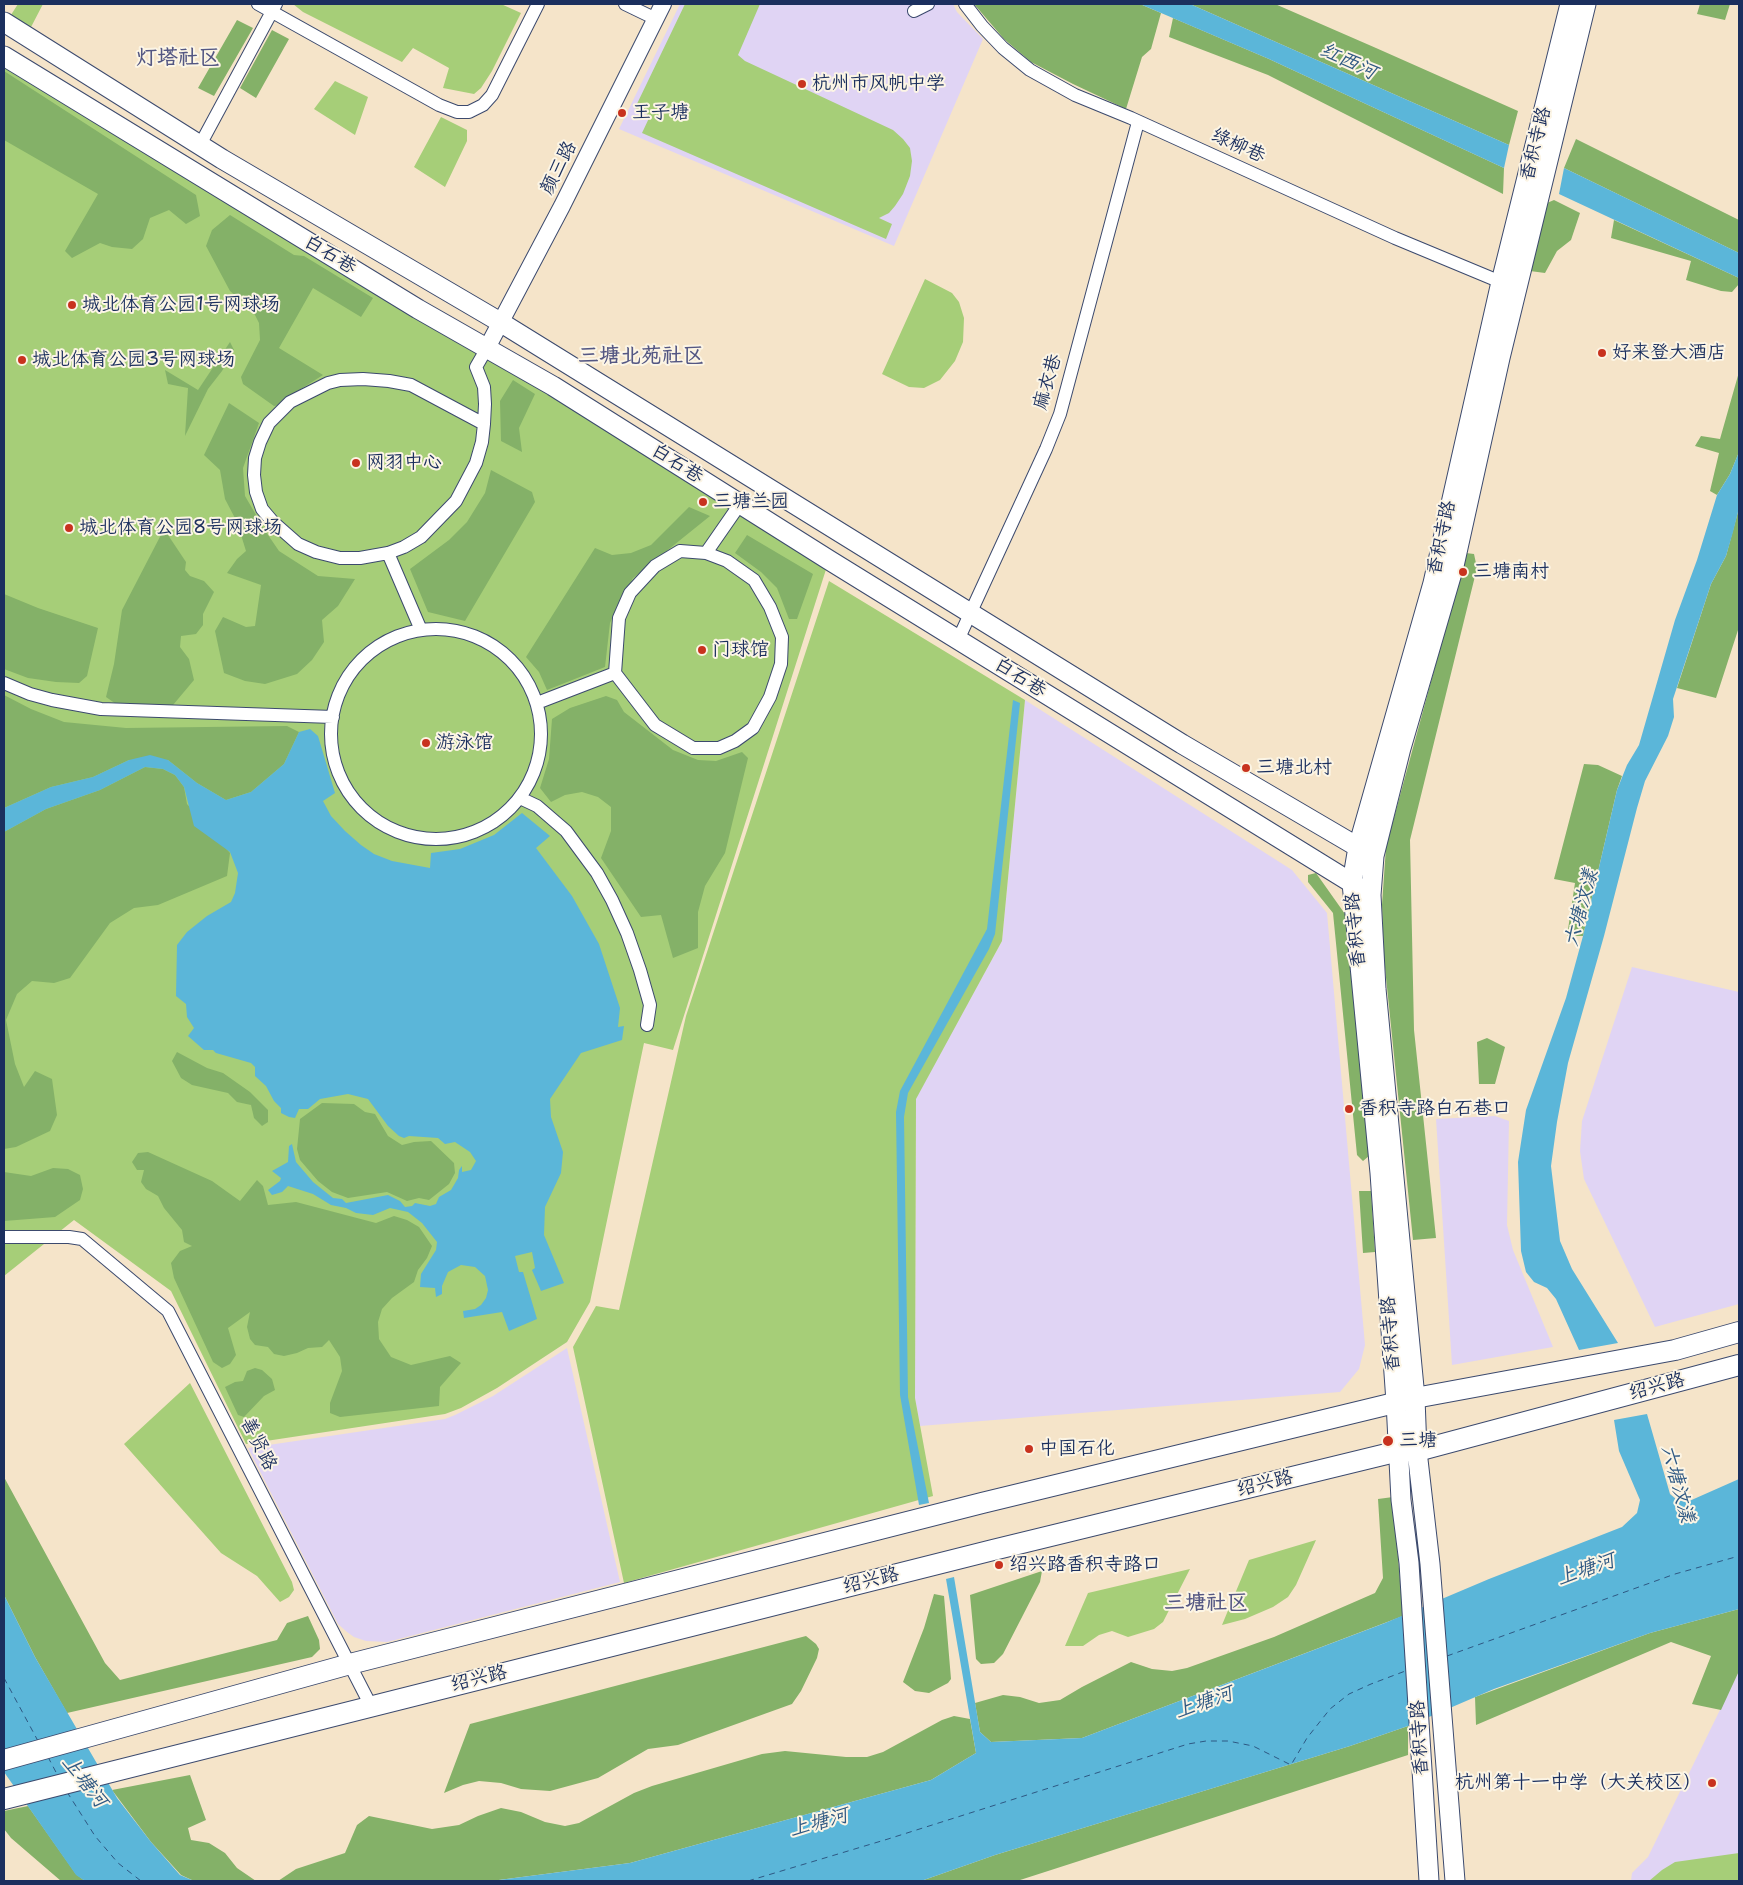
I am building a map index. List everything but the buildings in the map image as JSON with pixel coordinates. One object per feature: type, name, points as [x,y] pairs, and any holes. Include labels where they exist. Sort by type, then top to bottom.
[{"type":"main road","name":"香积寺路","points":[[1406,1400],[1380,1173],[1352,883],[1366,851],[1401,748],[1454,566],[1509,286],[1570,4]]},
{"type":"main road","name":"香积寺路","points":[[1509,286],[1586,4]]},
{"type":"main road","name":"白石巷","points":[[6,24],[200,145],[500,322],[1182,744],[1366,851]]},
{"type":"main road","name":"白石巷","points":[[4,56],[409,304],[553,386],[958,640],[1371,895]]},
{"type":"main road","name":"香积寺路","points":[[1366,851],[1371,895],[1408,1451],[1430,1564],[1455,1881]]},
{"type":"main road","name":"绍兴路","points":[[4,1760],[350,1664],[982,1502],[1406,1400],[1675,1350],[1739,1332]]},
{"type":"main road","name":"绍兴路","points":[[4,1799],[984,1552],[1408,1451],[1739,1365]]},
{"type":"main road","name":"香积寺路","points":[[1408,1451],[1401,1500],[1409,1563],[1429,1881]]},
{"type":"street","points":[[258,4],[274,8],[438,105],[456,112],[469,112],[483,106],[492,95],[538,4]]},
{"type":"street","points":[[625,4],[656,19]]},
{"type":"street","name":"颜三路","points":[[488,348],[562,206],[663,4]]},
{"type":"street","points":[[914,11],[928,4]]},
{"type":"street","name":"绿柳巷","points":[[965,4],[982,26],[1003,48],[1030,70],[1075,95],[1395,238],[1509,286]]},
{"type":"street","points":[[200,145],[274,8]]},
{"type":"street","name":"麻衣巷","points":[[958,640],[1046,449],[1060,414],[1138,122]]},
{"type":"street","points":[[484,424],[411,385],[363,379],[340,380],[316,388],[290,402],[269,424],[255,458],[256,492],[262,509],[273,522],[298,544],[316,552],[340,558],[360,558],[388,553],[404,547],[421,537],[456,501],[476,463],[482,442],[484,424],[484,387],[476,367],[488,348]]},
{"type":"street","points":[[706,553],[740,504]]},
{"type":"street","points":[[680,551],[706,553],[727,561],[754,580],[770,607],[782,637],[781,664],[770,697],[753,728],[735,741],[719,748],[693,748],[655,725],[615,673],[619,618],[630,593],[655,566],[680,551]]},
{"type":"street","points":[[388,553],[421,630]]},
{"type":"street","points":[[445,629],[468,634],[491,644],[511,660],[526,680],[536,703],[541,727],[539,752],[532,776],[520,798],[500,817],[476,831],[449,838],[421,838],[394,831],[370,816],[351,796],[338,772],[332,745],[333,717],[340,692],[354,669],[373,650],[395,637],[421,630],[445,629]]},
{"type":"street","points":[[536,703],[615,673]]},
{"type":"street","points":[[4,683],[45,698],[101,709],[333,717]]},
{"type":"street","points":[[520,798],[537,806],[566,831],[597,874],[612,900],[627,933],[650,1005],[647,1025]]},
{"type":"street","name":"善贤路","points":[[4,1237],[69,1237],[82,1239],[168,1311],[370,1706]]},
{"type":"shaded area","name":"杭州市风帆中学","points":[[680,4],[953,4],[957,12],[983,39],[894,246],[619,129]]},
{"type":"shaded area","points":[[1025,700],[1292,870],[1327,913],[1365,1345],[1359,1369],[1340,1392],[920,1426],[915,1398],[916,1098],[1002,941]]},
{"type":"shaded area","points":[[1632,967],[1739,992],[1739,1304],[1655,1327],[1584,1179],[1580,1151],[1582,1121]]},
{"type":"shaded area","points":[[1495,1116],[1509,1121],[1507,1225],[1513,1250],[1553,1347],[1452,1365],[1436,1119]]},
{"type":"shaded area","points":[[567,1348],[620,1582],[387,1642],[366,1641],[354,1637],[347,1632],[338,1624],[248,1448],[445,1419],[493,1396]]},
{"type":"shaded area","name":"杭州第十一中学（大关校区）","points":[[1739,1671],[1739,1881],[1631,1881],[1632,1873],[1648,1857]]},
{"type":"green space","points":[[18,4],[43,4],[30,29],[9,18]]},
{"type":"green space","points":[[293,4],[501,4],[521,13],[492,71],[481,88],[474,94],[443,88],[449,68],[413,48],[402,62],[303,12]]},
{"type":"green space","points":[[685,4],[760,4],[738,55],[745,61],[893,130],[903,139],[910,148],[912,161],[910,176],[903,194],[895,206],[889,213],[879,218],[892,224],[886,239],[642,133],[650,116],[635,108]]},
{"type":"green space","points":[[974,4],[1140,4],[1161,13],[1151,49],[1142,57],[1126,109],[1031,62],[1004,39]]},
{"type":"green space","points":[[1190,4],[1275,4],[1376,48],[1518,111],[1509,145]]},
{"type":"green space","points":[[1700,4],[1730,4],[1725,20],[1697,14]]},
{"type":"green space","points":[[1173,18],[1269,59],[1504,168],[1503,194],[1268,75],[1169,37]]},
{"type":"green space","points":[[237,20],[253,28],[214,96],[198,88]]},
{"type":"green space","points":[[272,30],[289,39],[256,98],[240,88]]},
{"type":"green space","points":[[4,56],[829,560],[673,1050],[644,1043],[590,1302],[567,1342],[497,1388],[461,1408],[445,1414],[246,1444],[171,1291],[74,1220],[4,1276]]},
{"type":"green space","points":[[4,71],[196,195],[200,216],[186,224],[169,210],[150,218],[143,239],[132,249],[112,247],[100,243],[72,258],[65,251],[98,194],[4,140]]},
{"type":"green space","points":[[335,81],[368,97],[355,135],[314,109]]},
{"type":"green space","points":[[441,117],[467,130],[467,141],[445,187],[414,167]]},
{"type":"green space","points":[[1576,139],[1739,220],[1739,253],[1564,168]]},
{"type":"green space","points":[[1554,200],[1580,213],[1571,240],[1557,251],[1545,273],[1530,271],[1547,203]]},
{"type":"green space","points":[[230,215],[294,255],[304,256],[373,298],[361,317],[313,288],[279,348],[323,375],[296,392],[281,405],[274,406],[243,384],[241,377],[260,340],[259,323],[253,311],[230,291],[206,246],[212,230]]},
{"type":"green space","points":[[1614,220],[1739,278],[1739,284],[1732,292],[1721,291],[1686,280],[1691,261],[1611,238]]},
{"type":"green space","points":[[925,279],[952,293],[959,302],[964,318],[963,342],[955,361],[940,380],[924,388],[909,387],[882,374]]},
{"type":"green space","points":[[230,342],[234,350],[222,371],[208,389],[185,436],[188,388],[168,384],[165,370],[198,390]]},
{"type":"green space","points":[[1739,372],[1739,452],[1730,474],[1717,495],[1710,491],[1719,453],[1695,446],[1701,436],[1720,439]]},
{"type":"green space","points":[[513,380],[535,394],[519,428],[522,452],[501,441],[500,401]]},
{"type":"green space","points":[[229,403],[259,423],[243,468],[245,496],[279,551],[318,576],[355,579],[338,606],[322,620],[324,642],[312,660],[297,674],[265,684],[245,681],[224,673],[215,631],[223,617],[246,627],[255,626],[261,585],[227,573],[237,559],[246,551],[237,522],[225,499],[220,470],[204,455]]},
{"type":"green space","points":[[491,470],[532,492],[535,502],[465,621],[428,612],[410,569],[449,540],[467,522],[485,493]]},
{"type":"green space","points":[[689,507],[710,516],[633,578],[610,623],[605,667],[547,690],[539,672],[526,657],[595,548],[612,555],[631,553],[651,545]]},
{"type":"green space","points":[[1739,508],[1739,627],[1716,698],[1677,688],[1711,584],[1726,556]]},
{"type":"green space","points":[[164,529],[186,562],[185,570],[190,576],[204,581],[214,592],[203,614],[203,625],[196,634],[181,636],[180,647],[189,659],[194,680],[173,705],[116,704],[106,697],[114,664],[122,610]]},
{"type":"green space","points":[[747,535],[813,574],[797,619],[789,619],[777,588],[761,572],[735,553]]},
{"type":"green space","points":[[1466,553],[1474,554],[1477,568],[1410,840],[1414,1030],[1436,1238],[1413,1240],[1384,958],[1382,905],[1386,847]]},
{"type":"green space","points":[[829,581],[1025,700],[1002,941],[916,1099],[915,1398],[933,1496],[624,1583],[573,1347],[596,1306],[619,1310],[686,1016]]},
{"type":"green space","points":[[4,594],[38,608],[98,628],[87,676],[79,683],[56,682],[28,678],[4,669]]},
{"type":"green space","points":[[4,695],[31,709],[64,722],[126,728],[287,726],[299,732],[284,764],[251,792],[226,800],[197,783],[168,760],[129,760],[93,777],[51,787],[4,808]]},
{"type":"green space","points":[[606,696],[617,700],[624,712],[673,750],[698,760],[716,761],[742,752],[748,758],[725,853],[705,886],[698,912],[698,948],[673,958],[661,915],[641,917],[601,858],[611,831],[611,807],[598,797],[582,792],[565,795],[551,802],[540,788],[549,759],[552,719],[570,708]]},
{"type":"green space","points":[[1584,764],[1598,765],[1622,776],[1617,790],[1583,936],[1567,936],[1575,883],[1554,879]]},
{"type":"green space","points":[[145,767],[163,769],[175,775],[184,787],[187,804],[230,853],[227,876],[158,905],[134,908],[110,923],[70,978],[54,983],[32,981],[17,994],[6,1020],[15,1064],[24,1087],[35,1071],[52,1079],[57,1115],[50,1131],[16,1147],[4,1149],[4,832],[46,809],[100,790]]},
{"type":"green space","points":[[1316,873],[1345,914],[1369,1156],[1363,1161],[1357,1155],[1333,913],[1308,882],[1308,875]]},
{"type":"green space","points":[[1487,1038],[1505,1047],[1495,1084],[1479,1084],[1477,1042]]},
{"type":"green space","points":[[177,1052],[207,1068],[223,1073],[250,1092],[268,1110],[268,1122],[262,1126],[254,1118],[251,1105],[237,1102],[228,1093],[192,1085],[181,1078],[172,1061]]},
{"type":"green space","points":[[322,1103],[354,1104],[365,1112],[375,1114],[388,1136],[402,1145],[431,1141],[454,1163],[455,1173],[449,1184],[429,1200],[419,1198],[407,1201],[387,1192],[348,1198],[332,1192],[318,1181],[300,1160],[297,1149],[300,1119]]},
{"type":"green space","points":[[148,1152],[212,1181],[240,1201],[257,1180],[263,1186],[268,1205],[296,1202],[376,1223],[394,1216],[407,1220],[419,1227],[432,1246],[427,1258],[418,1270],[414,1282],[392,1298],[382,1309],[378,1322],[379,1339],[391,1357],[411,1365],[450,1356],[461,1363],[440,1387],[439,1406],[340,1417],[330,1413],[330,1403],[342,1371],[340,1357],[329,1340],[322,1347],[308,1348],[284,1356],[274,1354],[268,1347],[255,1345],[250,1339],[247,1327],[250,1312],[228,1328],[236,1355],[230,1364],[222,1368],[213,1362],[174,1278],[171,1263],[180,1251],[192,1246],[184,1242],[182,1230],[164,1208],[158,1196],[146,1189],[141,1182],[144,1170],[137,1170],[132,1162],[138,1153]]},
{"type":"green space","points":[[53,1168],[68,1169],[80,1175],[83,1189],[80,1200],[55,1217],[4,1221],[4,1172],[31,1176]]},
{"type":"green space","points":[[1359,1191],[1371,1191],[1375,1252],[1363,1253]]},
{"type":"green space","points":[[255,1368],[262,1370],[272,1379],[275,1390],[264,1396],[244,1417],[238,1415],[225,1387],[235,1382],[243,1381],[247,1371]]},
{"type":"green space","points":[[190,1383],[292,1582],[294,1590],[289,1597],[280,1602],[257,1576],[221,1553],[124,1444]]},
{"type":"green space","points":[[4,1477],[105,1663],[120,1680],[277,1640],[287,1623],[308,1616],[319,1640],[320,1649],[312,1657],[67,1713],[35,1657],[4,1595]]},
{"type":"green space","points":[[1393,1497],[1403,1616],[1082,1738],[991,1742],[980,1732],[975,1703],[1003,1695],[1020,1697],[1039,1703],[1060,1700],[1131,1662],[1152,1669],[1172,1671],[1187,1668],[1274,1637],[1375,1593],[1383,1578],[1378,1499]]},
{"type":"green space","points":[[1316,1540],[1296,1585],[1288,1597],[1273,1607],[1245,1619],[1222,1625],[1249,1560]]},
{"type":"green space","points":[[1190,1569],[1163,1622],[1154,1629],[1128,1637],[1112,1631],[1099,1635],[1083,1646],[1065,1646],[1088,1593]]},
{"type":"green space","points":[[1042,1571],[1040,1582],[1003,1654],[994,1663],[981,1664],[976,1659],[970,1595]]},
{"type":"green space","points":[[934,1594],[944,1596],[951,1679],[948,1683],[929,1693],[915,1691],[903,1682],[924,1628]]},
{"type":"green space","points":[[1739,1609],[1739,1671],[1721,1710],[1692,1704],[1711,1656],[1671,1642],[1476,1725],[1475,1697],[1650,1633]]},
{"type":"green space","points":[[806,1636],[819,1649],[817,1658],[801,1691],[792,1704],[678,1745],[648,1749],[598,1778],[550,1791],[521,1789],[501,1783],[479,1781],[444,1793],[470,1724]]},
{"type":"green space","points":[[954,1716],[970,1719],[976,1753],[931,1780],[630,1863],[491,1881],[278,1881],[296,1869],[345,1853],[357,1825],[369,1816],[432,1829],[459,1825],[501,1808],[521,1812],[545,1822],[565,1826],[579,1823],[634,1793],[652,1786],[762,1754],[785,1751],[846,1757],[867,1757],[883,1752],[942,1720]]},
{"type":"green space","points":[[1408,1726],[1408,1755],[1017,1881],[921,1881],[995,1855],[1350,1746]]},
{"type":"green space","points":[[190,1775],[206,1820],[188,1828],[191,1840],[209,1843],[225,1853],[237,1868],[256,1881],[194,1881],[181,1875],[151,1842],[112,1790]]},
{"type":"green space","points":[[28,1806],[76,1874],[85,1881],[61,1881],[11,1838],[4,1829],[4,1811]]},
{"type":"green space","points":[[1739,1853],[1739,1881],[1649,1881],[1675,1862]]},
{"type":"water","points":[[1140,4],[1190,4],[1509,145],[1504,168],[1269,59]]},
{"type":"water","points":[[1564,168],[1739,253],[1739,278],[1559,194]]},
{"type":"water","points":[[1739,452],[1739,508],[1733,532],[1726,556],[1711,584],[1673,699],[1674,717],[1668,736],[1645,781],[1568,1063],[1557,1122],[1551,1166],[1560,1241],[1572,1269],[1618,1343],[1579,1350],[1556,1299],[1547,1288],[1534,1282],[1526,1272],[1521,1251],[1518,1162],[1526,1110],[1566,998],[1583,936],[1617,790],[1627,765],[1639,745],[1675,620],[1697,560],[1717,495],[1730,474]]},
{"type":"water","points":[[1013,700],[1020,703],[995,934],[989,949],[908,1093],[904,1117],[908,1397],[929,1503],[919,1505],[900,1395],[896,1112],[900,1091],[987,929]]},
{"type":"water","points":[[310,729],[318,736],[335,793],[323,801],[331,816],[361,845],[374,854],[392,861],[430,868],[431,853],[460,849],[494,835],[522,813],[550,836],[536,848],[572,896],[599,944],[620,1008],[618,1027],[624,1026],[622,1040],[581,1053],[550,1099],[551,1117],[563,1152],[561,1173],[545,1207],[544,1235],[564,1283],[541,1291],[532,1270],[535,1268],[532,1252],[515,1256],[519,1272],[523,1272],[537,1319],[509,1331],[502,1312],[464,1318],[463,1311],[475,1309],[481,1305],[486,1298],[488,1290],[485,1276],[475,1267],[461,1265],[448,1272],[442,1286],[442,1294],[436,1297],[435,1288],[420,1287],[421,1274],[436,1250],[437,1242],[422,1223],[408,1212],[390,1208],[373,1215],[356,1213],[346,1208],[331,1205],[313,1194],[288,1186],[282,1192],[272,1195],[268,1190],[280,1181],[281,1178],[272,1171],[288,1162],[289,1146],[292,1144],[296,1162],[313,1182],[333,1198],[342,1199],[346,1203],[388,1195],[400,1201],[405,1207],[412,1206],[415,1203],[430,1206],[436,1204],[439,1197],[451,1190],[462,1166],[462,1172],[471,1170],[476,1161],[470,1152],[455,1142],[445,1144],[438,1138],[409,1136],[404,1138],[399,1136],[388,1126],[368,1099],[348,1094],[320,1099],[308,1109],[299,1109],[295,1118],[289,1117],[281,1113],[281,1108],[274,1101],[266,1086],[255,1076],[255,1067],[251,1063],[216,1053],[213,1050],[204,1050],[188,1036],[194,1028],[187,1017],[186,1004],[176,996],[177,945],[187,932],[207,916],[231,902],[235,893],[238,873],[230,852],[194,826],[184,787],[175,775],[163,769],[145,767],[100,790],[46,809],[4,832],[4,808],[51,787],[93,777],[129,760],[150,755],[168,760],[197,783],[226,800],[251,792],[284,764],[299,732]]},
{"type":"water","name":"上塘河","points":[[1647,1414],[1670,1494],[1677,1500],[1687,1502],[1739,1479],[1739,1609],[1650,1633],[1494,1689],[1408,1726],[1350,1746],[995,1855],[921,1881],[491,1881],[630,1863],[931,1780],[976,1753],[946,1579],[954,1577],[980,1732],[991,1742],[1082,1738],[1385,1623],[1489,1579],[1622,1527],[1637,1513],[1640,1500],[1619,1451],[1614,1420]]},
{"type":"water","name":"上塘河","points":[[4,1595],[35,1657],[117,1798],[151,1842],[180,1875],[194,1881],[85,1881],[76,1875],[4,1772]]},
{"type":"ferry route","points":[[1447,1656],[1675,1574],[1739,1556]]},
{"type":"ferry route","points":[[748,1881],[888,1839],[1188,1744],[1206,1741],[1228,1741],[1253,1746],[1291,1765],[1307,1738],[1330,1709],[1349,1694],[1408,1670]]},
{"type":"ferry route","points":[[4,1678],[38,1741]]},
{"type":"ferry route","points":[[48,1757],[58,1776]]},
{"type":"ferry route","points":[[67,1792],[95,1836],[118,1863],[141,1881]]},
{"type":"place","name":"杭州市风帆中学","points":[[802,84]]},
{"type":"place","name":"王子塘","points":[[622,113]]},
{"type":"place","name":"城北体育公园1号网球场","points":[[72,305]]},
{"type":"place","name":"好来登大酒店","points":[[1602,353]]},
{"type":"place","name":"城北体育公园3号网球场","points":[[22,360]]},
{"type":"place","name":"网羽中心","points":[[356,463]]},
{"type":"place","name":"三塘兰园","points":[[703,502]]},
{"type":"place","name":"城北体育公园8号网球场","points":[[69,528]]},
{"type":"place","name":"三塘南村","points":[[1463,572]]},
{"type":"place","name":"门球馆","points":[[702,650]]},
{"type":"place","name":"游泳馆","points":[[426,743]]},
{"type":"place","name":"三塘北村","points":[[1246,768]]},
{"type":"place","name":"香积寺路白石巷口","points":[[1349,1109]]},
{"type":"place","name":"三塘","points":[[1388,1441]]},
{"type":"place","name":"中国石化","points":[[1029,1449]]},
{"type":"place","name":"绍兴路香积寺路口","points":[[999,1565]]},
{"type":"place","name":"杭州第十一中学（大关校区）","points":[[1712,1783]]},
{"type":"district","name":"灯塔社区","points":[[178,59]]},
{"type":"district","name":"三塘北苑社区","points":[[641,357]]},
{"type":"district","name":"三塘社区","points":[[1206,1604]]},
{"type":"water label","name":"红西河","points":[[1348,62]]},
{"type":"water label","name":"六塘汶漾","points":[[1582,908]]},
{"type":"water label","name":"六塘汶漾","points":[[1677,1484]]}]
